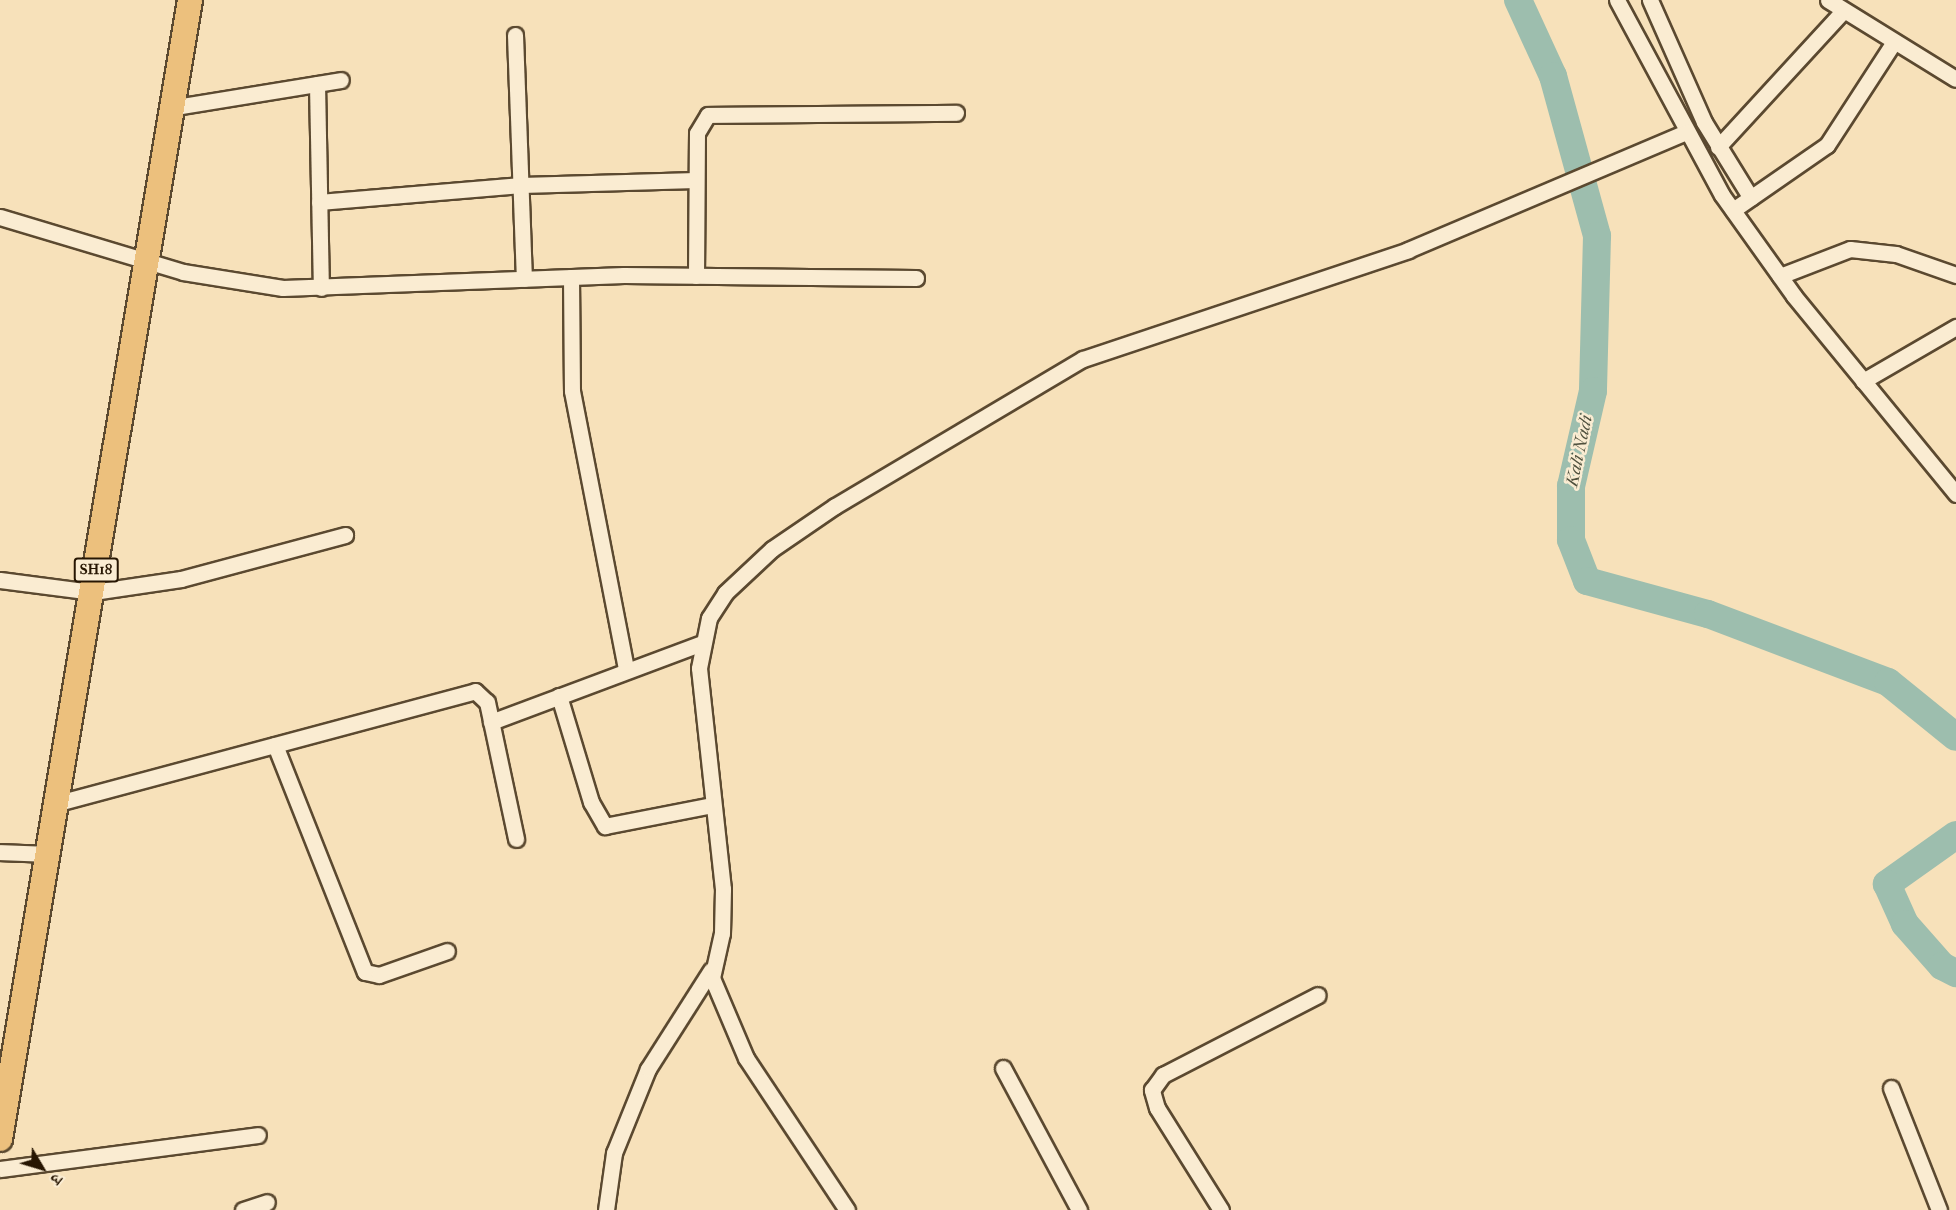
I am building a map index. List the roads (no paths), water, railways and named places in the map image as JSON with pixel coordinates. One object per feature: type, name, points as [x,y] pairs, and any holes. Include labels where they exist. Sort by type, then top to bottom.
[{"type":"main road","name":"SH18","points":[[0,1139],[8,1042],[50,854],[144,260],[190,0]]},
{"type":"street","points":[[1617,0],[1686,132],[1733,210],[1780,276],[1863,381],[1953,486]]},
{"type":"street","points":[[1650,0],[1718,147],[1751,198]]},
{"type":"street","points":[[1828,0],[1956,79]]},
{"type":"street","points":[[1718,147],[1843,10]]},
{"type":"street","points":[[515,35],[524,279]]},
{"type":"street","points":[[1733,210],[1827,145],[1894,42]]},
{"type":"street","points":[[170,108],[341,80]]},
{"type":"street","points":[[317,84],[321,288]]},
{"type":"street","points":[[696,276],[697,133],[708,115],[956,113]]},
{"type":"street","points":[[606,1210],[614,1154],[648,1070],[711,970],[722,933],[723,900],[700,706],[702,643],[715,606],[772,549],[1083,358],[1407,250],[1686,132]]},
{"type":"street","points":[[320,202],[521,185],[696,180]]},
{"type":"street","points":[[0,217],[144,260],[232,282],[321,288],[571,277],[916,278]]},
{"type":"street","points":[[1780,276],[1850,249],[1896,254],[1956,275]]},
{"type":"street","points":[[571,277],[572,391],[626,669]]},
{"type":"street","points":[[1863,381],[1956,327]]},
{"type":"street","points":[[0,580],[93,592],[181,579],[345,535]]},
{"type":"street","points":[[491,722],[626,669],[702,643]]},
{"type":"street","points":[[58,803],[475,691],[485,696],[516,839]]},
{"type":"street","points":[[559,696],[591,802],[605,826],[712,804]]},
{"type":"street","points":[[275,745],[365,972],[378,975],[447,951]]},
{"type":"street","points":[[0,852],[50,854]]},
{"type":"street","points":[[711,970],[746,1058],[847,1210]]},
{"type":"street","points":[[1221,1210],[1157,1108],[1152,1090],[1163,1075],[1318,995]]},
{"type":"street","points":[[1003,1068],[1079,1210]]},
{"type":"street","points":[[1892,1088],[1939,1210]]},
{"type":"street","points":[[0,1169],[258,1135]]},
{"type":"street","points":[[243,1210],[267,1202]]},
{"type":"waterway","name":"Kali Nadi","points":[[1518,0],[1553,76],[1597,236],[1593,391],[1571,486],[1571,540],[1587,581],[1708,614],[1888,682],[1956,737]]},
{"type":"waterway","name":"Kali Nadi","points":[[1956,835],[1887,884],[1905,924],[1942,966],[1956,973]]}]
